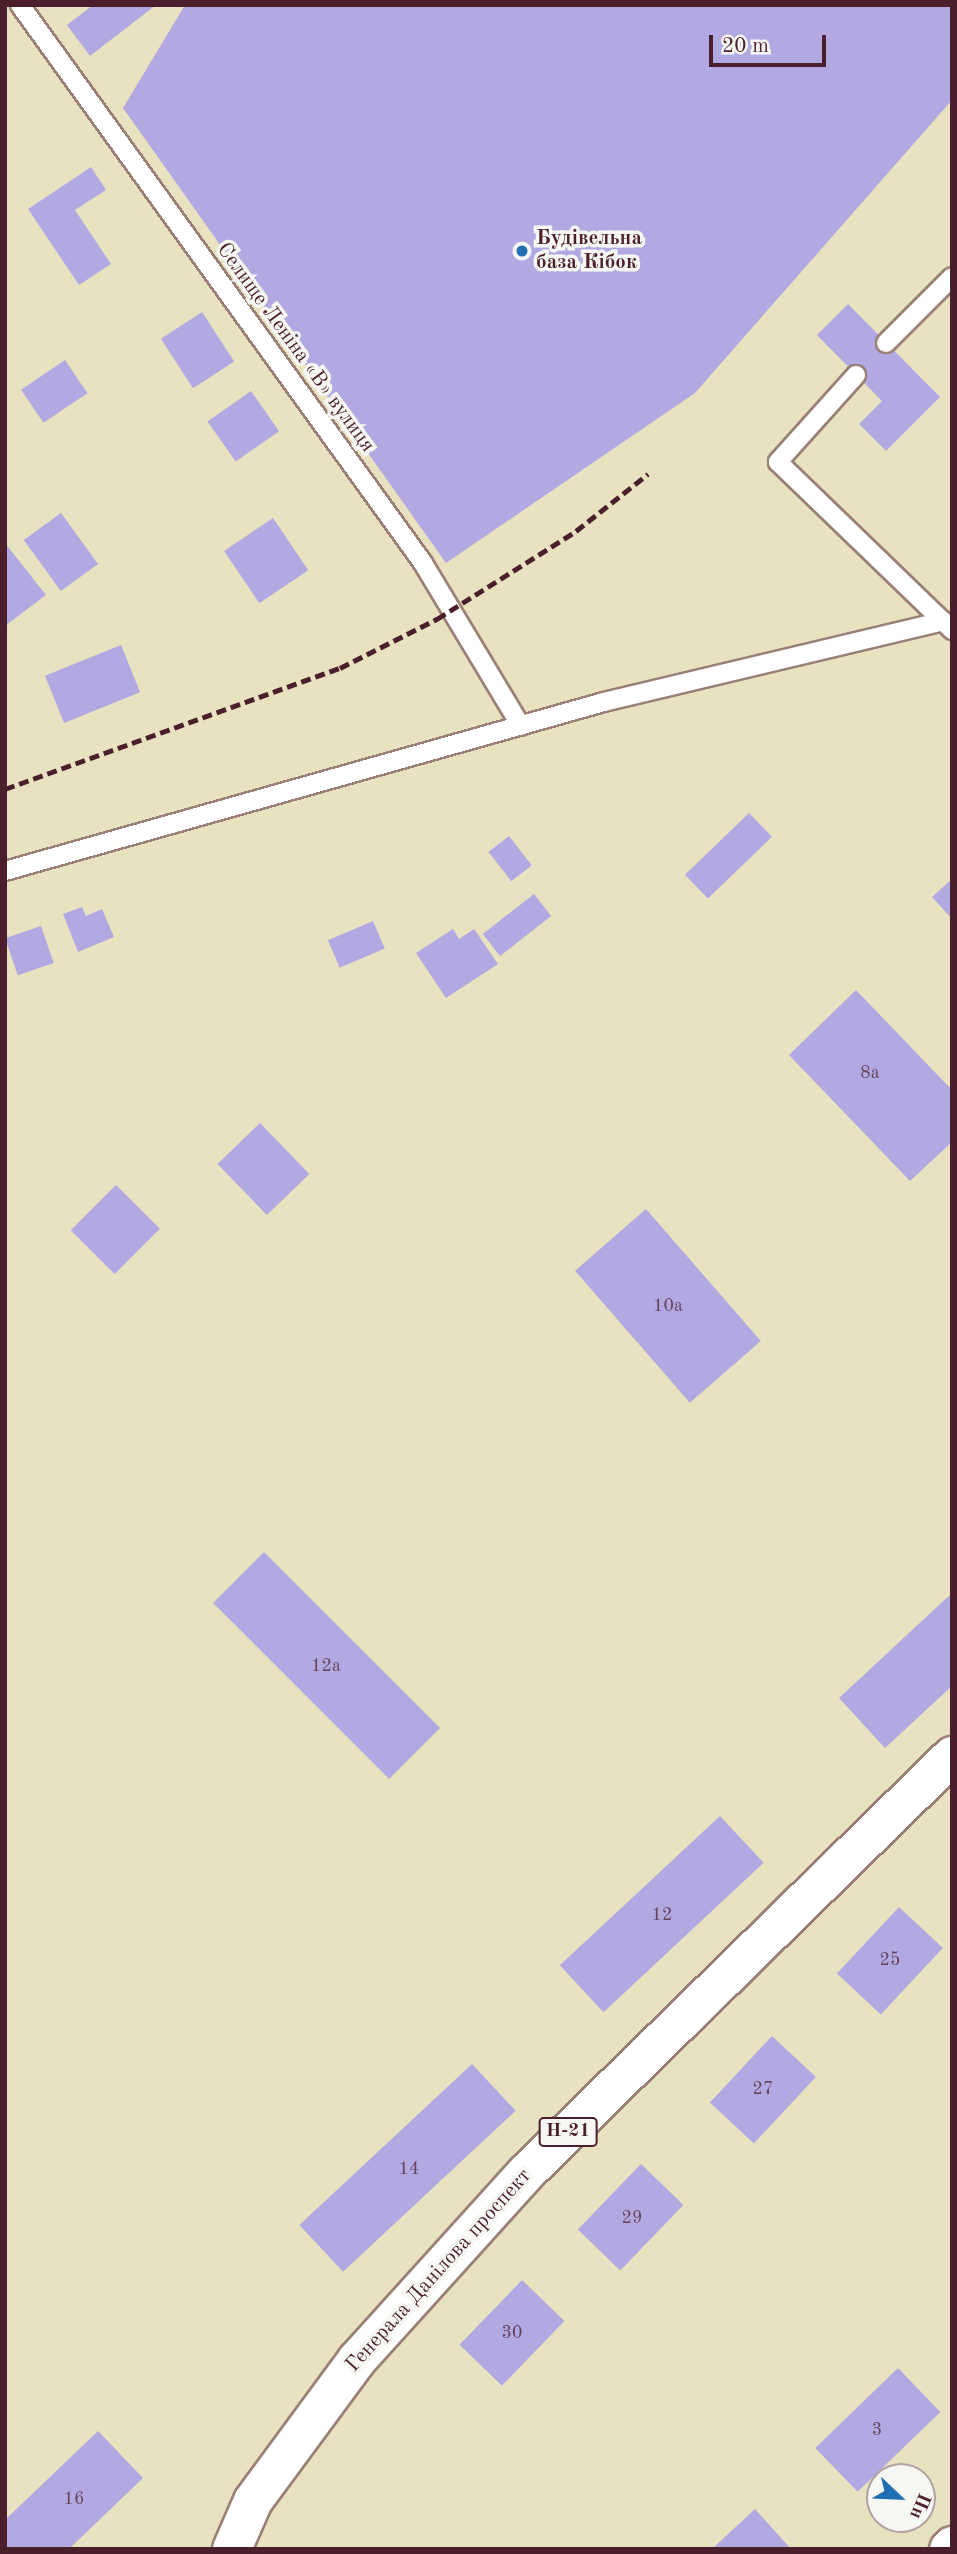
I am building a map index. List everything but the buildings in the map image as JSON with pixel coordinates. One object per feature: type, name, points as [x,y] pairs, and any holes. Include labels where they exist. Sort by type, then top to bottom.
[{"type":"main road","name":"Генерала Данілова проспект","points":[[232,2549],[253,2501],[357,2360],[526,2173],[952,1756]]},
{"type":"street","points":[[948,2549],[952,2545]]},
{"type":"lane","name":"Селище Леніна «В» вулиця","points":[[20,5],[423,563],[521,726]]},
{"type":"lane","points":[[886,343],[952,277]]},
{"type":"lane","points":[[856,375],[778,462],[947,626]]},
{"type":"lane","points":[[5,872],[521,726],[947,626]]},
{"type":"railway","points":[[5,789],[340,668],[437,619],[576,531],[648,474]]},
{"type":"place","name":"Будівельна база Кібок","points":[[522,251]]}]
